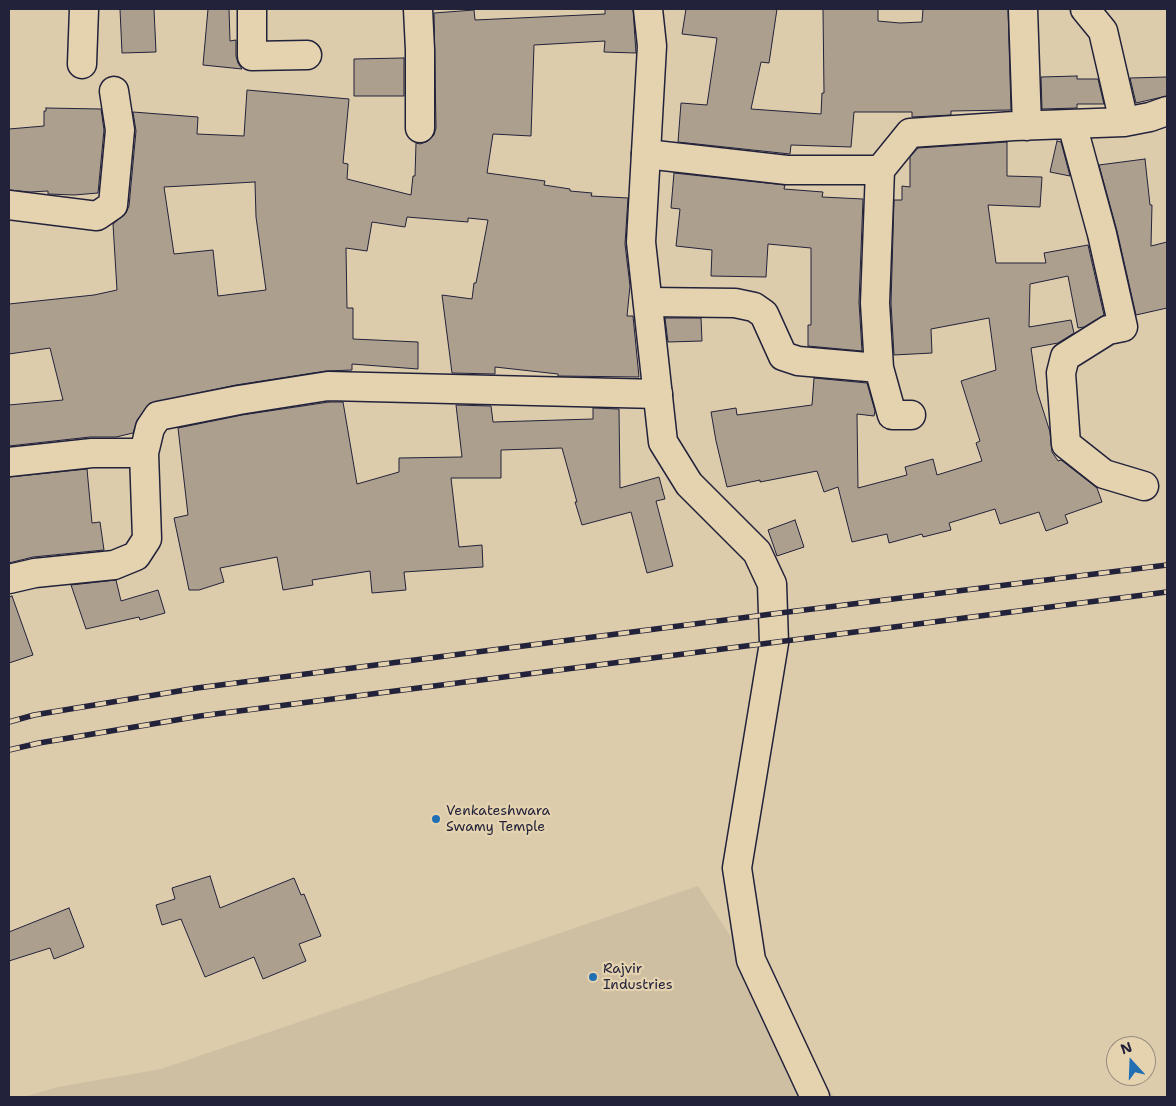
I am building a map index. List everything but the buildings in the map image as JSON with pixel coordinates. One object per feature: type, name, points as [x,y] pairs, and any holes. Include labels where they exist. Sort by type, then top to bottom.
[{"type":"street","points":[[82,64],[84,9]]},
{"type":"street","points":[[252,9],[252,56],[307,55]]},
{"type":"street","points":[[418,9],[420,128]]},
{"type":"street","points":[[648,9],[652,46],[641,242],[663,442],[689,484],[757,552],[772,584],[774,643],[737,868],[750,960],[815,1097]]},
{"type":"street","points":[[1023,9],[1027,126]]},
{"type":"street","points":[[1085,9],[1103,31],[1124,122]]},
{"type":"street","points":[[9,205],[97,216],[113,205],[120,130],[114,92]]},
{"type":"street","points":[[911,415],[892,415],[878,368],[875,303],[880,170],[910,133],[1124,122],[1150,117],[1167,111]]},
{"type":"street","points":[[1072,124],[1102,234],[1123,327],[1108,330],[1065,356],[1061,373],[1066,444],[1104,474],[1144,486]]},
{"type":"street","points":[[646,154],[787,170],[880,170]]},
{"type":"street","points":[[648,302],[735,303],[754,307],[764,314],[783,356],[798,361],[878,368]]},
{"type":"street","points":[[9,579],[35,572],[114,565],[136,556],[147,539],[144,453],[150,428],[158,416],[239,400],[328,386],[658,394]]},
{"type":"street","points":[[9,462],[92,453],[144,453]]},
{"type":"shaded area","name":"Rajvir Industries","points":[[698,886],[834,1097],[24,1097],[58,1087],[161,1069]]},
{"type":"railway","points":[[9,722],[34,715],[197,688],[1167,565]]},
{"type":"railway","points":[[9,750],[39,743],[200,716],[1167,592]]},
{"type":"place","name":"Venkateshwara Swamy Temple","points":[[436,819]]},
{"type":"place","name":"Rajvir Industries","points":[[593,977]]}]
